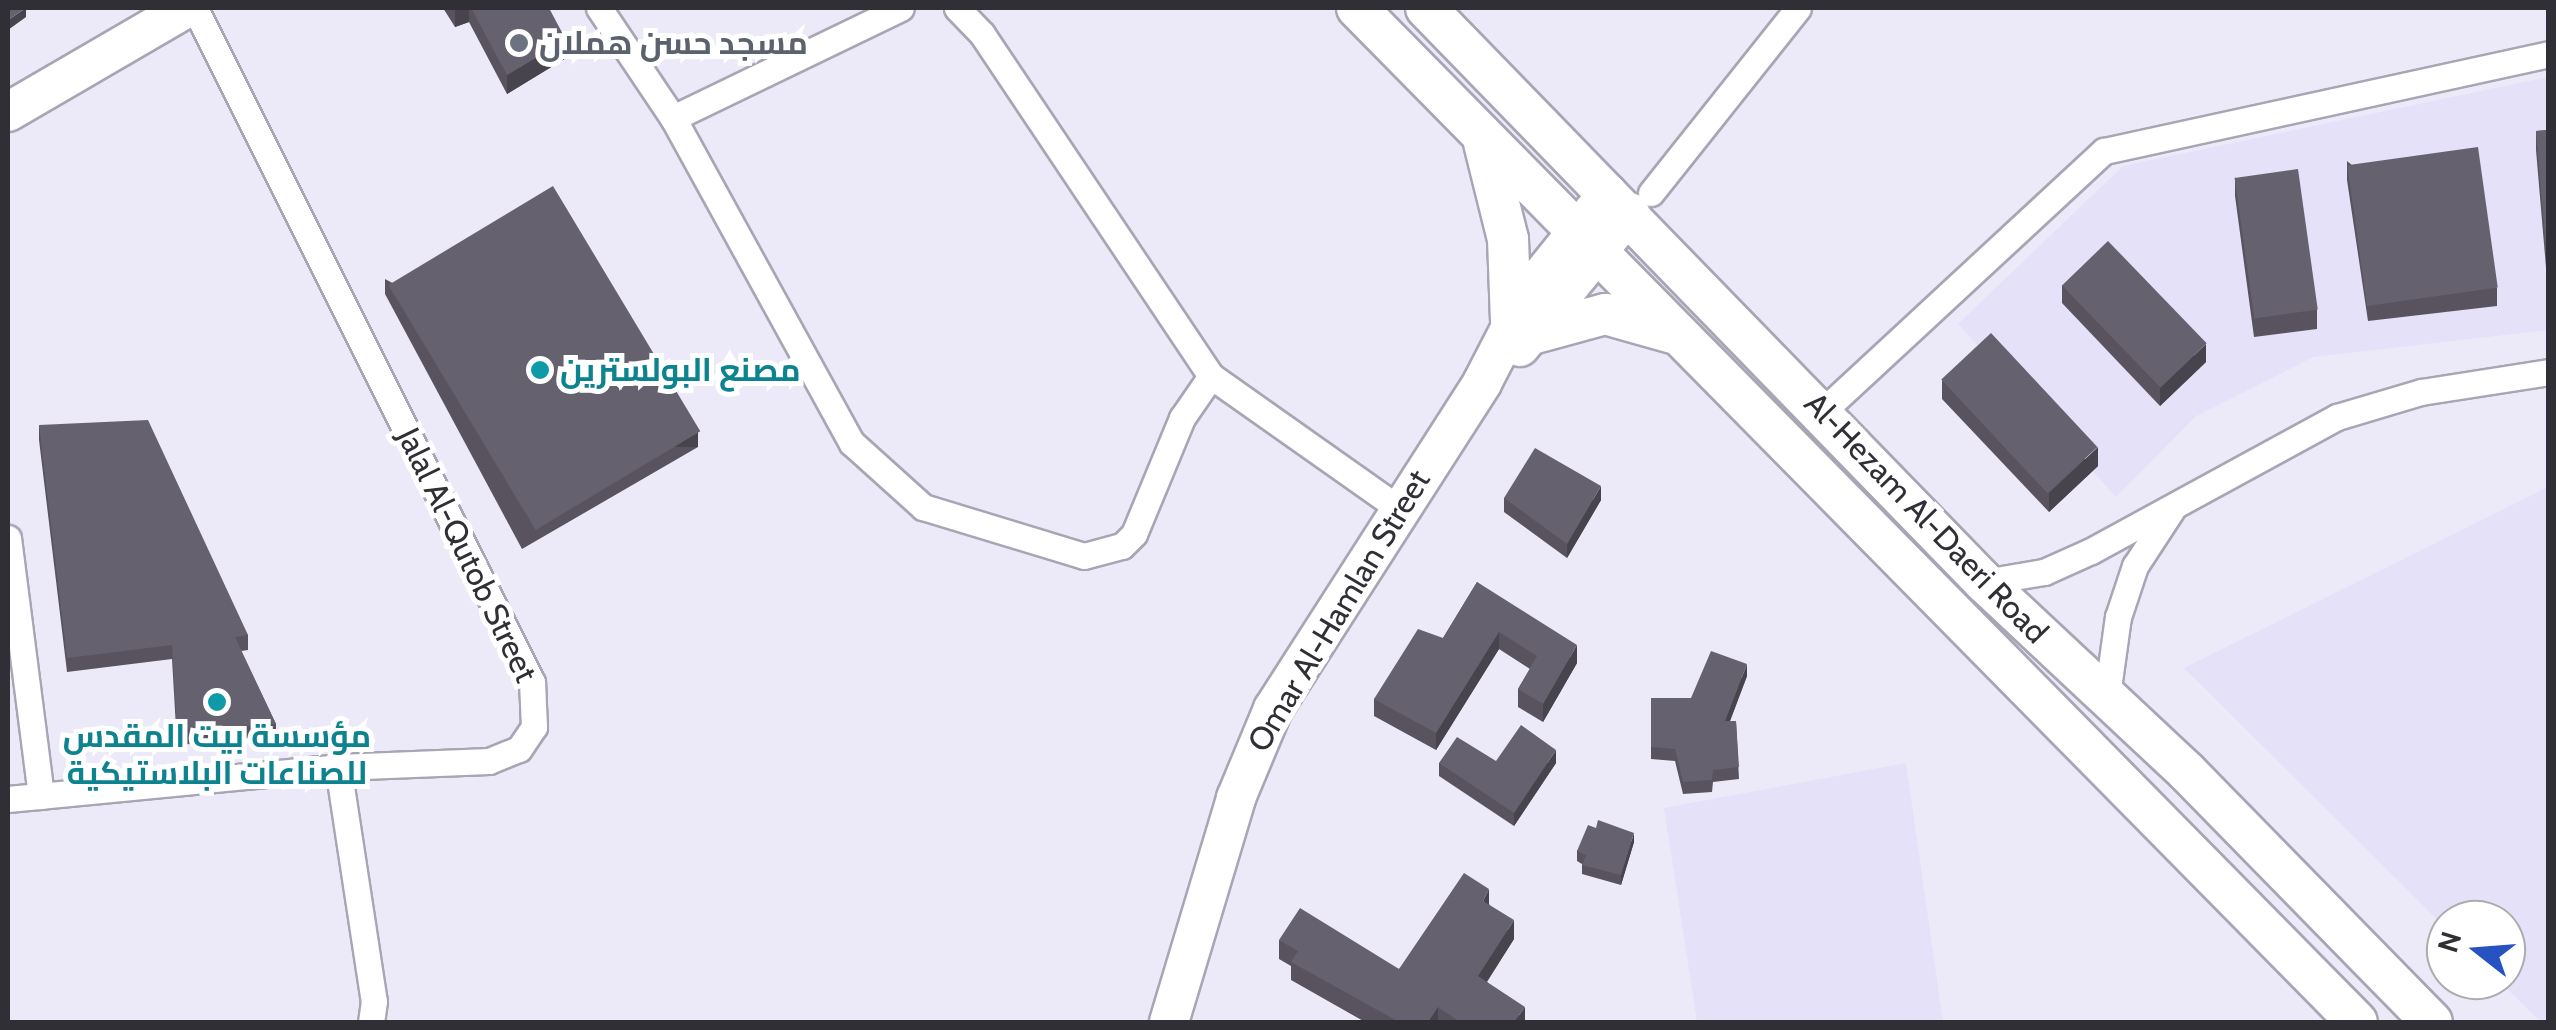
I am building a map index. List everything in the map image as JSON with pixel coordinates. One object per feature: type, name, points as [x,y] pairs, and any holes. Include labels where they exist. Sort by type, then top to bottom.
[{"type":"main road","name":"Al-Hezam Al-Daeri Road","points":[[1356,8],[2357,1022]]},
{"type":"main road","name":"Al-Hezam Al-Daeri Road","points":[[1426,8],[1630,199],[1984,582],[2106,703],[2188,772],[2432,1022]]},
{"type":"main road","points":[[1481,135],[1508,239],[1521,328],[1605,314],[1678,335]]},
{"type":"street","points":[[8,112],[191,8]]},
{"type":"street","name":"Jalal Al-Qutob Street","points":[[8,800],[338,767],[506,757],[534,727],[537,698],[191,8]]},
{"type":"street","points":[[600,8],[673,118],[852,443],[923,507],[1084,556],[1122,546],[1134,534],[1182,418],[1211,376]]},
{"type":"street","points":[[673,118],[901,8]]},
{"type":"street","points":[[957,8],[982,34],[1211,376],[1397,506]]},
{"type":"street","points":[[1630,199],[1798,8]]},
{"type":"street","points":[[1824,411],[2104,151],[2548,54]]},
{"type":"street","name":"Omar Al-Hamlan Street","points":[[1168,1022],[1253,752],[1397,506],[1585,240],[1630,199]]},
{"type":"street","points":[[1984,582],[2044,572],[2170,511],[2290,437],[2337,417],[2420,392],[2548,372]]},
{"type":"street","points":[[2106,703],[2118,616],[2136,566],[2170,511]]},
{"type":"street","points":[[8,538],[41,796]]},
{"type":"street","points":[[338,767],[374,1000],[371,1022]]},
{"type":"shaded area","points":[[2548,77],[2548,330],[2313,357],[2195,417],[2116,497],[1958,324],[2123,166]]},
{"type":"shaded area","points":[[2548,487],[2548,1022],[2541,1022],[2518,1000],[2526,1000],[2526,900],[2426,900],[2426,908],[2184,668]]},
{"type":"shaded area","points":[[1906,763],[1943,1022],[1697,1022],[1664,808]]},
{"type":"building","points":[[8,8],[26,8],[8,20]]},
{"type":"building","name":"مسجد حسن هملان","points":[[471,8],[549,8],[566,40],[507,75]]},
{"type":"building","points":[[2548,130],[2548,272],[2536,131]]},
{"type":"building","points":[[2478,147],[2498,288],[2367,306],[2347,165]]},
{"type":"building","points":[[2298,169],[2318,310],[2254,319],[2235,178]]},
{"type":"building","name":"مصنع البولسترين","points":[[553,186],[700,431],[536,530],[388,285]]},
{"type":"building","points":[[2108,241],[2207,343],[2161,388],[2062,285]]},
{"type":"building","points":[[1991,333],[2097,447],[2048,493],[1941,379]]},
{"type":"building","points":[[148,420],[248,635],[235,637],[276,724],[177,730],[172,645],[67,658],[39,425]]},
{"type":"building","points":[[1535,448],[1601,486],[1567,544],[1504,498]]},
{"type":"building","points":[[1477,582],[1577,645],[1543,704],[1518,689],[1537,656],[1499,632],[1436,733],[1374,699],[1418,629],[1443,638]]},
{"type":"building","points":[[1711,651],[1747,664],[1725,721],[1736,721],[1739,767],[1713,770],[1712,780],[1683,782],[1675,749],[1651,747],[1651,698],[1691,698]]},
{"type":"building","points":[[1521,725],[1556,750],[1514,813],[1439,763],[1457,737],[1496,761]]},
{"type":"building","points":[[1598,820],[1634,833],[1621,875],[1582,865],[1586,855],[1577,851],[1588,825],[1596,828]]},
{"type":"building","points":[[1464,873],[1489,889],[1483,901],[1514,920],[1478,976],[1525,1007],[1514,1022],[1460,1022],[1438,1007],[1428,1022],[1399,1022],[1291,962],[1298,951],[1279,940],[1300,908],[1399,969]]},
{"type":"place","name":"مسجد حسن هملان","points":[[519,43]]},
{"type":"place","name":"مصنع البولسترين","points":[[540,370]]},
{"type":"place","name":"مؤسسة بيت المقدس للصناعات البلاستيكية","points":[[217,702]]}]
